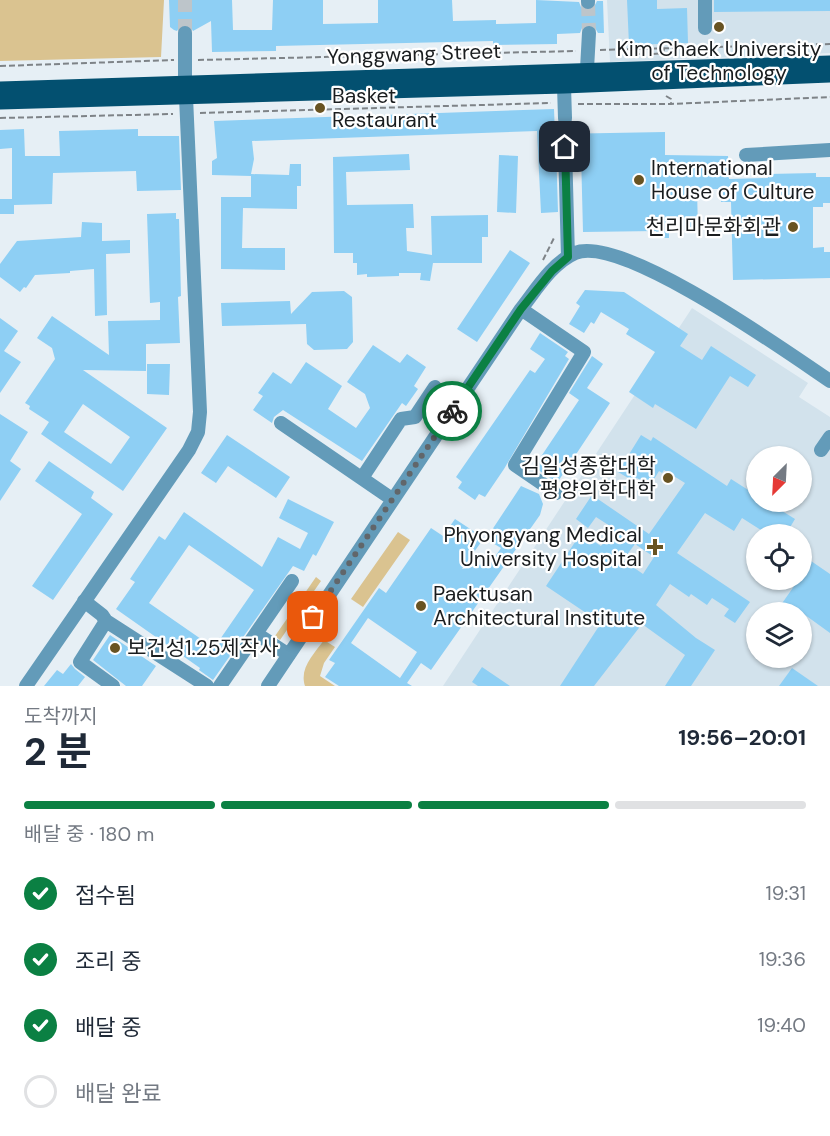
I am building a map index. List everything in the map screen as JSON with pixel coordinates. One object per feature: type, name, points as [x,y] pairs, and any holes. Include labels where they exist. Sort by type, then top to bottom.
[{"type":"main road","name":"Yonggwang Street","points":[[0,102],[586,69],[830,63]]},
{"type":"main road","name":"Yonggwang Street","points":[[0,89],[186,91],[564,86],[830,75]]},
{"type":"street","points":[[705,0],[705,28]]},
{"type":"street","points":[[26,686],[189,450],[198,432],[200,412],[185,33]]},
{"type":"street","points":[[586,69],[589,33]]},
{"type":"street","points":[[564,86],[565,118]]},
{"type":"street","points":[[565,147],[568,257]]},
{"type":"street","points":[[746,155],[830,150]]},
{"type":"street","points":[[268,686],[521,309],[552,271],[576,252],[596,251],[648,267],[744,323],[830,381]]},
{"type":"street","points":[[521,309],[584,352],[515,465],[556,493]]},
{"type":"street","points":[[362,478],[401,419],[415,417],[435,387]]},
{"type":"street","points":[[281,423],[392,499]]},
{"type":"street","points":[[821,450],[830,437]]},
{"type":"street","points":[[220,686],[292,581]]},
{"type":"street","points":[[84,601],[106,621],[207,686]]},
{"type":"street","points":[[106,621],[80,662],[113,686]]},
{"type":"street","points":[[257,634],[289,655]]},
{"type":"path","points":[[0,66],[830,44]]},
{"type":"path","points":[[653,54],[663,53],[664,48]]},
{"type":"path","points":[[630,49],[631,54],[640,54]]},
{"type":"path","points":[[668,96],[671,104]]},
{"type":"path","points":[[0,118],[565,103],[671,104],[830,97]]},
{"type":"path","points":[[627,105],[628,99]]},
{"type":"shaded area","points":[[0,0],[164,0],[161,57],[0,61]]},
{"type":"shaded area","name":"Kim Chaek University of Technology","points":[[607,0],[830,0],[830,53],[610,62]]},
{"type":"shaded area","name":"Phyongyang Medical University Hospital","points":[[692,308],[808,383],[799,397],[830,417],[830,686],[443,686]]},
{"type":"shaded area","points":[[398,532],[410,540],[363,607],[351,599]]},
{"type":"shaded area","points":[[316,577],[321,581],[280,640],[275,636]]},
{"type":"shaded area","points":[[324,640],[335,647],[324,663],[320,676],[335,686],[305,686],[306,667]]},
{"type":"building","points":[[169,0],[232,0],[233,30],[272,30],[273,0],[323,0],[323,24],[378,23],[378,0],[452,0],[453,21],[496,20],[496,24],[536,23],[536,0],[579,2],[581,7],[587,11],[593,9],[597,1],[603,1],[604,33],[598,33],[594,26],[589,24],[582,28],[580,33],[557,34],[557,44],[493,45],[493,41],[276,46],[276,51],[212,52],[211,21],[193,31],[186,24],[180,26],[177,31],[174,30],[170,27]]},
{"type":"building","points":[[627,0],[657,0],[657,9],[687,8],[688,43],[629,45]]},
{"type":"building","points":[[714,0],[830,0],[830,11],[714,12]]},
{"type":"building","points":[[554,109],[555,134],[665,132],[665,155],[728,156],[729,179],[768,178],[768,174],[816,173],[816,177],[830,177],[830,203],[823,203],[823,207],[813,207],[813,248],[824,247],[824,252],[830,252],[830,278],[733,280],[731,202],[721,202],[720,189],[697,189],[698,230],[669,231],[669,238],[657,238],[656,231],[583,232],[581,153],[574,153],[573,143],[565,138],[560,140],[556,147],[558,212],[541,213],[537,131],[252,141],[254,159],[251,174],[289,175],[290,164],[301,164],[301,186],[297,186],[297,209],[243,208],[242,248],[285,248],[285,270],[221,269],[221,197],[251,197],[251,176],[212,175],[212,161],[217,158],[214,121]]},
{"type":"building","points":[[24,129],[25,156],[60,156],[59,131],[138,129],[138,136],[179,136],[181,190],[137,191],[136,171],[53,173],[52,204],[14,205],[14,214],[0,214],[0,199],[12,199],[12,148],[0,149],[0,130]]},
{"type":"building","points":[[409,154],[410,170],[346,172],[347,205],[413,204],[414,228],[406,228],[407,251],[432,255],[431,216],[488,215],[488,237],[482,237],[482,263],[433,263],[430,281],[420,280],[421,273],[367,277],[367,274],[357,275],[357,263],[353,263],[353,253],[334,253],[333,157]]},
{"type":"building","points":[[499,155],[518,156],[516,213],[497,212]]},
{"type":"building","points":[[176,213],[176,219],[179,219],[180,343],[146,344],[146,371],[83,370],[167,428],[123,491],[41,434],[49,422],[29,409],[30,406],[25,403],[55,359],[52,348],[37,338],[52,316],[109,355],[108,321],[160,320],[160,302],[150,303],[147,214]],"holes":[[[83,404],[130,437],[111,464],[64,432]]]},
{"type":"building","points":[[82,222],[102,223],[102,241],[130,240],[130,253],[106,254],[107,315],[95,316],[94,269],[35,275],[26,288],[24,287],[20,292],[0,277],[0,264],[17,241],[81,237]]},
{"type":"building","points":[[510,250],[530,263],[477,342],[457,329]]},
{"type":"building","points":[[585,290],[624,292],[688,334],[680,346],[702,360],[711,346],[756,375],[748,387],[730,376],[696,429],[655,404],[653,408],[629,392],[655,352],[626,334],[629,329],[601,312],[594,324],[591,322],[584,333],[569,324],[580,306],[576,303]]},
{"type":"building","points":[[344,291],[352,297],[353,342],[347,349],[314,350],[307,344],[306,324],[222,326],[221,303],[290,301],[291,314],[312,292]]},
{"type":"building","points":[[0,318],[18,331],[4,351],[21,362],[0,393]]},
{"type":"building","points":[[540,333],[568,352],[565,356],[569,359],[504,469],[485,497],[479,494],[475,500],[458,488],[462,482],[456,477],[530,370],[535,373],[545,359],[530,349]]},
{"type":"building","points":[[373,345],[400,363],[407,354],[426,367],[414,386],[418,389],[406,406],[402,403],[362,461],[283,410],[274,417],[272,423],[253,410],[263,396],[258,393],[273,372],[291,384],[306,362],[342,386],[328,409],[356,428],[370,408],[365,394],[347,382]]},
{"type":"building","points":[[592,356],[603,364],[587,388],[610,403],[557,483],[534,467],[579,400],[569,393]]},
{"type":"building","points":[[147,364],[170,364],[169,395],[147,394]]},
{"type":"building","points":[[0,414],[28,432],[10,461],[21,469],[0,501]]},
{"type":"building","points":[[227,435],[290,477],[276,498],[228,466],[216,483],[201,473]]},
{"type":"building","points":[[641,435],[651,441],[653,437],[727,486],[731,479],[746,489],[746,512],[784,512],[795,519],[792,524],[751,524],[742,518],[734,531],[705,513],[677,553],[750,602],[746,602],[746,608],[735,623],[724,616],[729,609],[712,598],[707,605],[691,594],[689,597],[670,584],[656,605],[696,638],[715,650],[691,686],[665,686],[685,655],[642,624],[594,686],[560,686],[601,623],[546,586],[581,533],[601,546],[613,528],[596,517],[588,528],[576,519],[592,495],[649,534],[685,483],[664,470],[662,473],[659,471],[650,486],[637,478],[635,482],[618,472]],"holes":[[[635,544],[654,557],[643,574],[623,560]]]},
{"type":"building","points":[[49,461],[94,492],[91,498],[113,514],[53,600],[32,586],[82,514],[35,481]]},
{"type":"building","name":"Paektusan Architectural Institute","points":[[521,486],[539,494],[543,504],[540,515],[431,670],[421,663],[407,683],[412,686],[339,686],[325,677],[335,663],[329,660],[379,588],[386,593],[431,528],[443,536],[455,519],[484,538],[462,569],[483,564],[488,567],[501,548],[486,539]],"holes":[[[368,618],[417,652],[400,678],[351,643]]]},
{"type":"building","points":[[288,499],[334,522],[316,556],[313,554],[304,571],[293,566],[213,680],[199,670],[200,668],[116,609],[135,582],[130,579],[159,536],[165,540],[184,512],[262,567],[278,537],[300,549],[308,533],[279,518]],"holes":[[[189,545],[254,590],[214,648],[149,603]]]},
{"type":"building","points":[[812,562],[830,574],[830,633],[812,620],[812,602],[783,602],[791,590],[812,590]]},
{"type":"building","name":"보건성1.25제작사","points":[[110,635],[156,666],[142,686],[126,686],[93,660]]},
{"type":"building","points":[[71,664],[85,677],[78,686],[44,686],[57,670],[63,674]]},
{"type":"building","points":[[482,667],[510,686],[478,686],[472,682]]},
{"type":"building","points":[[792,668],[818,686],[779,686]]},
{"type":"tunnel","points":[[185,0],[185,33]]},
{"type":"tunnel","points":[[588,2],[589,33]]},
{"type":"tunnel","points":[[565,118],[565,147]]},
{"type":"way so far","points":[[313,617],[452,411]]},
{"type":"place","name":"Kim Chaek University of Technology","points":[[719,27]]},
{"type":"place","name":"Basket Restaurant","points":[[320,108]]},
{"type":"place","name":"International House of Culture","points":[[639,180]]},
{"type":"place","name":"천리마문화회관","points":[[793,227]]},
{"type":"place","name":"김일성종합대학 평양의학대학","points":[[668,478]]},
{"type":"place","name":"Phyongyang Medical University Hospital","points":[[655,547]]},
{"type":"place","name":"Paektusan Architectural Institute","points":[[421,606]]},
{"type":"place","name":"보건성1.25제작사","points":[[115,648]]},
{"type":"route","points":[[452,411],[521,309],[560,262],[568,257],[565,147]]}]
